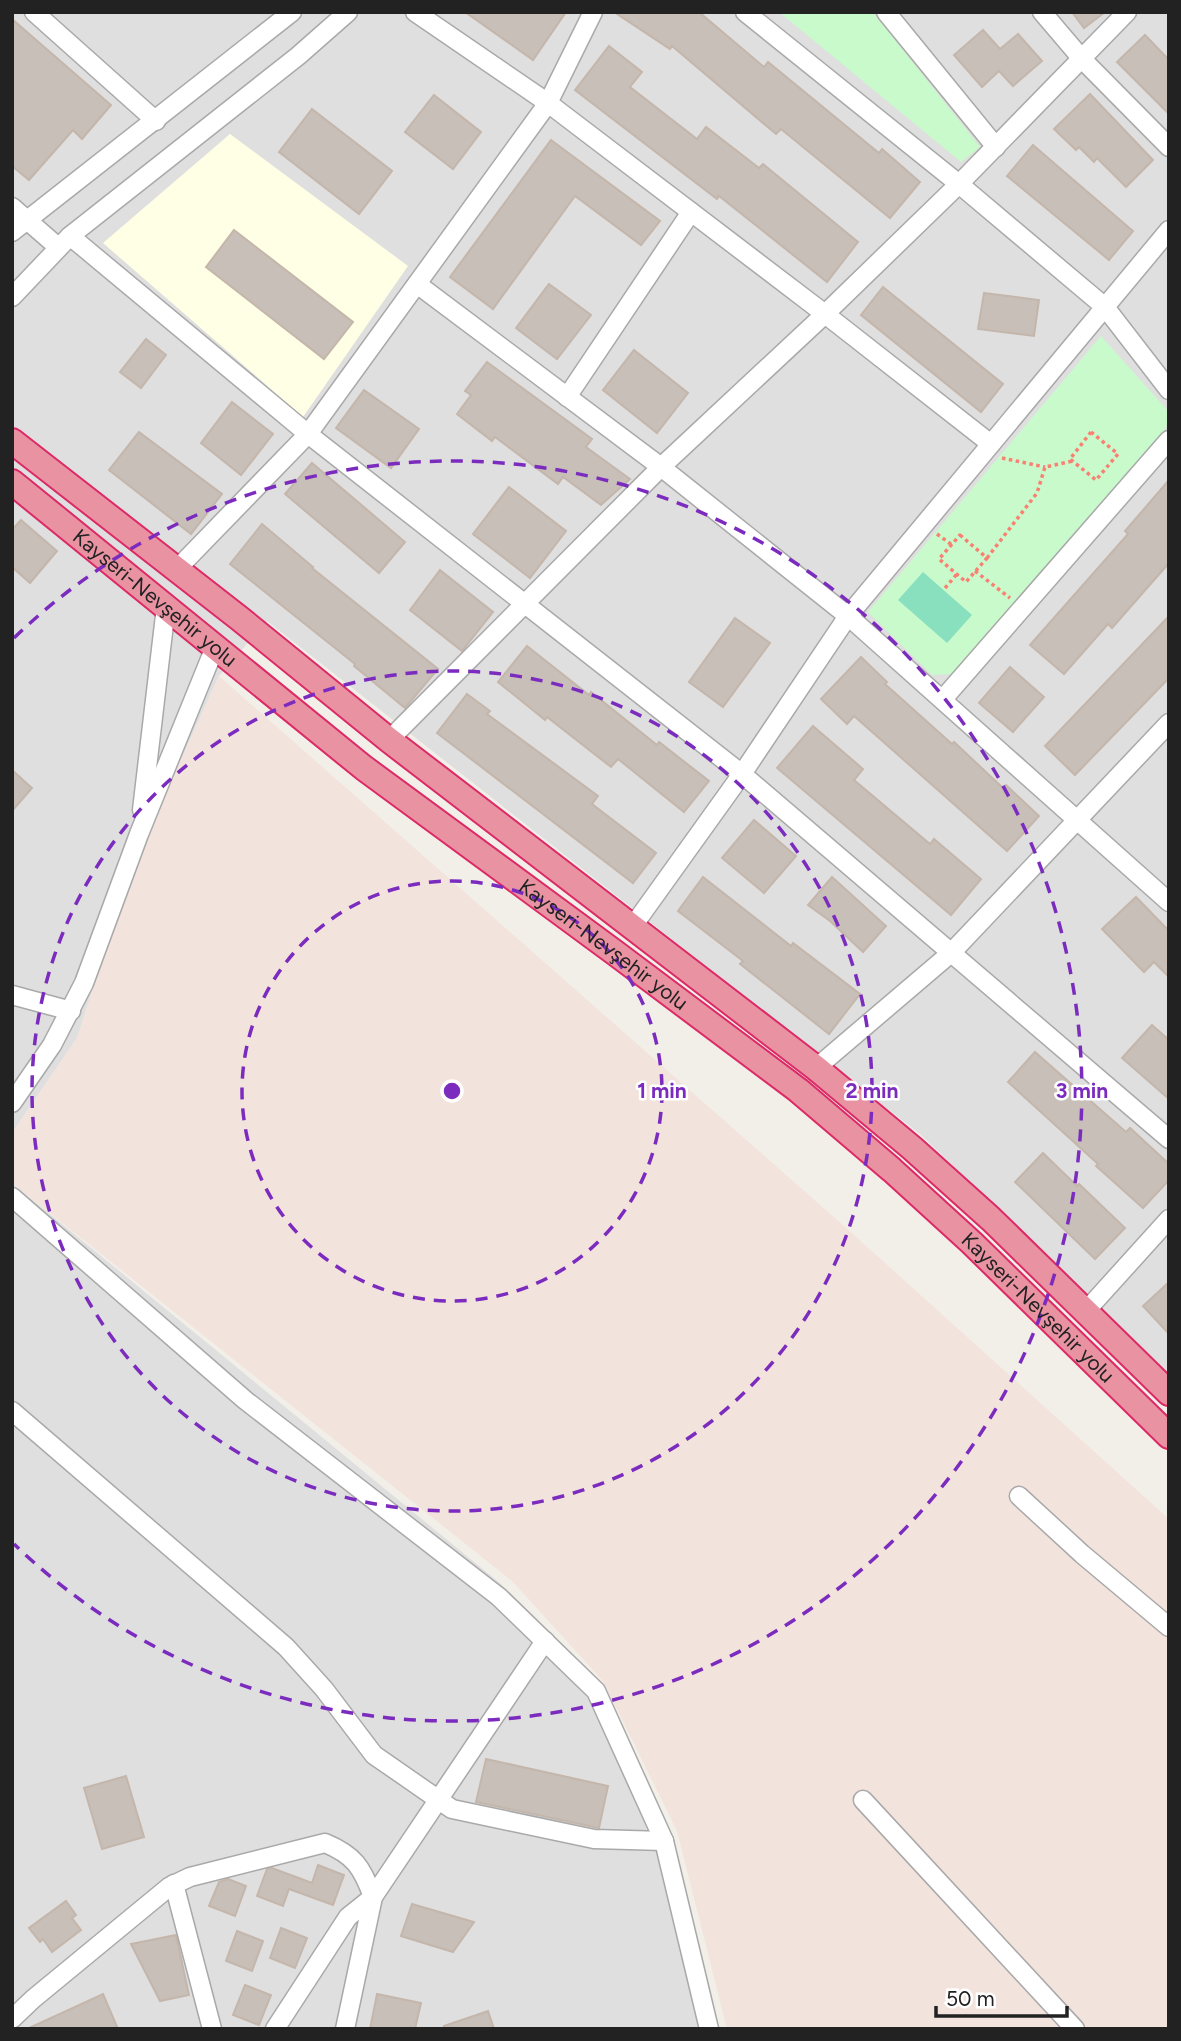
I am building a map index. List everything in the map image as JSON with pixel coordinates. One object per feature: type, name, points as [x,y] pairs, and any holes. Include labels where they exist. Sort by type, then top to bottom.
[{"type":"highway","name":"Kayseri-Nevşehir yolu","points":[[12,441],[177,569],[388,740],[816,1068],[912,1147],[991,1219],[1169,1393]]},
{"type":"highway","name":"Kayseri-Nevşehir yolu","points":[[12,482],[364,768],[797,1090],[892,1170],[972,1243],[1169,1436]]},
{"type":"street","points":[[34,12],[156,121]]},
{"type":"street","points":[[12,232],[292,12]]},
{"type":"street","points":[[12,297],[64,241],[298,56],[348,12]]},
{"type":"street","points":[[415,12],[548,103],[825,314],[987,449]]},
{"type":"street","points":[[177,569],[308,434],[548,103],[593,12]]},
{"type":"street","points":[[746,12],[959,184],[1105,307],[1169,390]]},
{"type":"street","points":[[886,12],[996,147]]},
{"type":"street","points":[[1042,12],[1082,59],[1169,147]]},
{"type":"street","points":[[388,740],[661,467],[959,184],[1127,12]]},
{"type":"street","points":[[12,207],[27,221],[64,241],[742,774],[1169,1139]]},
{"type":"street","points":[[567,397],[691,212]]},
{"type":"street","points":[[634,926],[742,774],[848,616],[1169,229]]},
{"type":"street","points":[[417,284],[661,467],[848,616],[1169,902]]},
{"type":"street","points":[[943,699],[1169,440]]},
{"type":"street","points":[[139,834],[166,607]]},
{"type":"street","points":[[12,1103],[52,1045],[71,1011],[215,647]]},
{"type":"street","points":[[816,1068],[951,953],[1169,723]]},
{"type":"street","points":[[12,995],[71,1011]]},
{"type":"street","points":[[12,1197],[245,1400],[499,1597],[596,1691],[664,1841],[709,2029]]},
{"type":"street","points":[[1085,1312],[1169,1219]]},
{"type":"street","points":[[12,1411],[286,1647],[324,1689],[374,1755],[438,1800],[452,1809],[594,1839],[664,1841]]},
{"type":"street","points":[[1019,1496],[1169,1627]]},
{"type":"street","points":[[275,2029],[348,1917],[373,1897],[545,1641]]},
{"type":"street","points":[[863,1800],[1075,2029]]},
{"type":"street","points":[[12,2019],[174,1884],[190,1877],[325,1843],[345,1852],[364,1872],[373,1897],[345,2029]]},
{"type":"street","points":[[174,1884],[212,2029]]},
{"type":"path","points":[[1091,432],[1118,454],[1096,480],[1073,461],[1070,458],[1091,432]]},
{"type":"path","points":[[987,449],[1045,467],[1073,461]]},
{"type":"path","points":[[987,558],[960,535],[939,559],[966,582],[987,558],[1037,494],[1045,467]]},
{"type":"path","points":[[975,571],[1023,607]]},
{"type":"path","points":[[945,589],[957,574]]},
{"type":"shaded area","points":[[12,12],[1169,12],[1169,1373],[921,1135],[267,621],[219,676],[133,866],[77,1038],[12,1133]]},
{"type":"shaded area","points":[[230,134],[408,266],[303,417],[103,243]]},
{"type":"shaded area","points":[[219,676],[844,1226],[1169,1519],[1169,2029],[727,2029],[677,1831],[603,1681],[512,1581],[12,1183],[12,1133],[77,1038],[133,866]]},
{"type":"shaded area","points":[[12,1183],[501,1584],[600,1682],[674,1845],[716,2029],[12,2029]]},
{"type":"green space","points":[[779,12],[873,12],[980,147],[961,162]]},
{"type":"green space","points":[[1101,336],[1169,412],[1166,428],[952,674],[932,675],[868,612]]},
{"type":"green space","points":[[923,572],[972,615],[947,643],[898,600]]},
{"type":"building","points":[[465,12],[566,12],[533,60]]},
{"type":"building","points":[[614,12],[699,12],[764,67],[768,62],[879,153],[882,149],[920,182],[890,218],[781,129],[776,134],[672,46],[670,49]]},
{"type":"building","points":[[1072,12],[1105,12],[1084,28]]},
{"type":"building","points":[[12,19],[111,105],[82,139],[73,130],[29,180],[12,166]]},
{"type":"building","points":[[983,30],[1000,49],[1018,34],[1042,61],[1013,86],[999,71],[982,87],[954,55]]},
{"type":"building","points":[[1145,35],[1169,60],[1169,114],[1117,62]]},
{"type":"building","points":[[609,46],[642,72],[630,87],[697,139],[706,127],[759,168],[763,164],[858,242],[827,282],[719,196],[717,199],[575,90]]},
{"type":"building","points":[[1090,94],[1153,160],[1126,187],[1097,158],[1094,162],[1079,147],[1076,150],[1054,129]]},
{"type":"building","points":[[434,95],[481,132],[453,169],[405,132]]},
{"type":"building","points":[[312,109],[392,171],[359,214],[279,152]]},
{"type":"building","points":[[551,140],[660,221],[641,245],[575,196],[493,309],[450,277]]},
{"type":"building","points":[[1033,145],[1133,231],[1109,260],[1007,176]]},
{"type":"building","points":[[234,230],[353,322],[324,359],[206,267]]},
{"type":"building","points":[[549,284],[591,315],[557,359],[516,328]]},
{"type":"building","points":[[883,287],[1003,384],[981,412],[861,315]]},
{"type":"building","points":[[984,293],[1039,300],[1034,336],[978,329]]},
{"type":"building","points":[[146,339],[166,355],[141,388],[120,372]]},
{"type":"building","points":[[634,350],[688,393],[657,433],[603,390]]},
{"type":"building","points":[[487,362],[592,439],[586,447],[630,479],[601,505],[563,477],[558,484],[495,437],[492,441],[457,414],[471,395],[465,391]]},
{"type":"building","points":[[364,390],[419,429],[391,468],[336,428]]},
{"type":"building","points":[[232,402],[273,434],[241,475],[201,443]]},
{"type":"building","points":[[139,432],[222,494],[191,534],[109,470]]},
{"type":"building","points":[[312,463],[405,542],[379,573],[285,494]]},
{"type":"building","points":[[1169,480],[1169,563],[1112,628],[1108,624],[1064,674],[1030,645],[1128,534],[1125,531]]},
{"type":"building","points":[[509,487],[566,531],[530,578],[473,534]]},
{"type":"building","points":[[21,520],[57,551],[30,583],[12,567],[12,530]]},
{"type":"building","points":[[262,524],[312,568],[438,669],[405,708],[354,666],[355,664],[230,564]]},
{"type":"building","points":[[440,570],[493,612],[462,651],[410,610]]},
{"type":"building","points":[[1169,616],[1169,678],[1075,775],[1045,746]]},
{"type":"building","points":[[735,618],[770,643],[723,707],[689,682]]},
{"type":"building","points":[[527,646],[589,695],[591,692],[657,745],[659,742],[709,781],[684,812],[618,759],[611,767],[547,717],[545,720],[498,682]]},
{"type":"building","points":[[861,657],[887,682],[885,684],[952,744],[954,742],[1003,788],[1006,785],[1039,816],[1007,851],[854,716],[847,724],[821,699]]},
{"type":"building","points":[[1010,667],[1044,697],[1013,732],[979,703]]},
{"type":"building","points":[[467,694],[490,711],[487,714],[598,796],[592,804],[656,853],[633,883],[437,733]]},
{"type":"building","points":[[813,726],[863,769],[854,780],[930,844],[934,839],[981,879],[951,915],[777,768]]},
{"type":"building","points":[[12,770],[32,788],[12,811]]},
{"type":"building","points":[[754,820],[796,856],[764,893],[722,858]]},
{"type":"building","points":[[703,877],[791,946],[793,943],[860,994],[829,1034],[740,964],[743,961],[678,911]]},
{"type":"building","points":[[832,877],[886,926],[863,952],[830,921],[808,905]]},
{"type":"building","points":[[1136,897],[1169,931],[1169,977],[1154,962],[1144,972],[1102,929]]},
{"type":"building","points":[[1152,1025],[1169,1040],[1169,1099],[1122,1058]]},
{"type":"building","points":[[1035,1052],[1126,1132],[1130,1128],[1169,1164],[1169,1180],[1143,1208],[1008,1082]]},
{"type":"building","points":[[1043,1153],[1125,1228],[1095,1259],[1015,1182]]},
{"type":"building","points":[[1169,1282],[1169,1334],[1143,1306]]},
{"type":"building","points":[[486,1759],[608,1786],[599,1828],[476,1802]]},
{"type":"building","points":[[126,1776],[144,1837],[102,1849],[84,1788]]},
{"type":"building","points":[[318,1865],[344,1875],[333,1905],[289,1889],[283,1906],[257,1896],[267,1869],[272,1868],[312,1883]]},
{"type":"building","points":[[228,1879],[246,1886],[235,1916],[209,1906],[219,1882]]},
{"type":"building","points":[[66,1901],[76,1915],[72,1918],[81,1930],[52,1952],[43,1939],[40,1942],[29,1928]]},
{"type":"building","points":[[412,1904],[474,1922],[453,1952],[401,1936]]},
{"type":"building","points":[[281,1928],[307,1938],[295,1968],[270,1958]]},
{"type":"building","points":[[237,1931],[263,1941],[252,1971],[226,1961]]},
{"type":"building","points":[[176,1935],[189,1995],[160,2001],[131,1944]]},
{"type":"building","points":[[245,1985],[271,1995],[259,2025],[233,2015]]},
{"type":"building","points":[[103,1994],[118,2029],[27,2029]]},
{"type":"building","points":[[377,1994],[421,2003],[415,2029],[370,2029]]},
{"type":"building","points":[[488,2011],[494,2029],[444,2029],[444,2026]]}]
